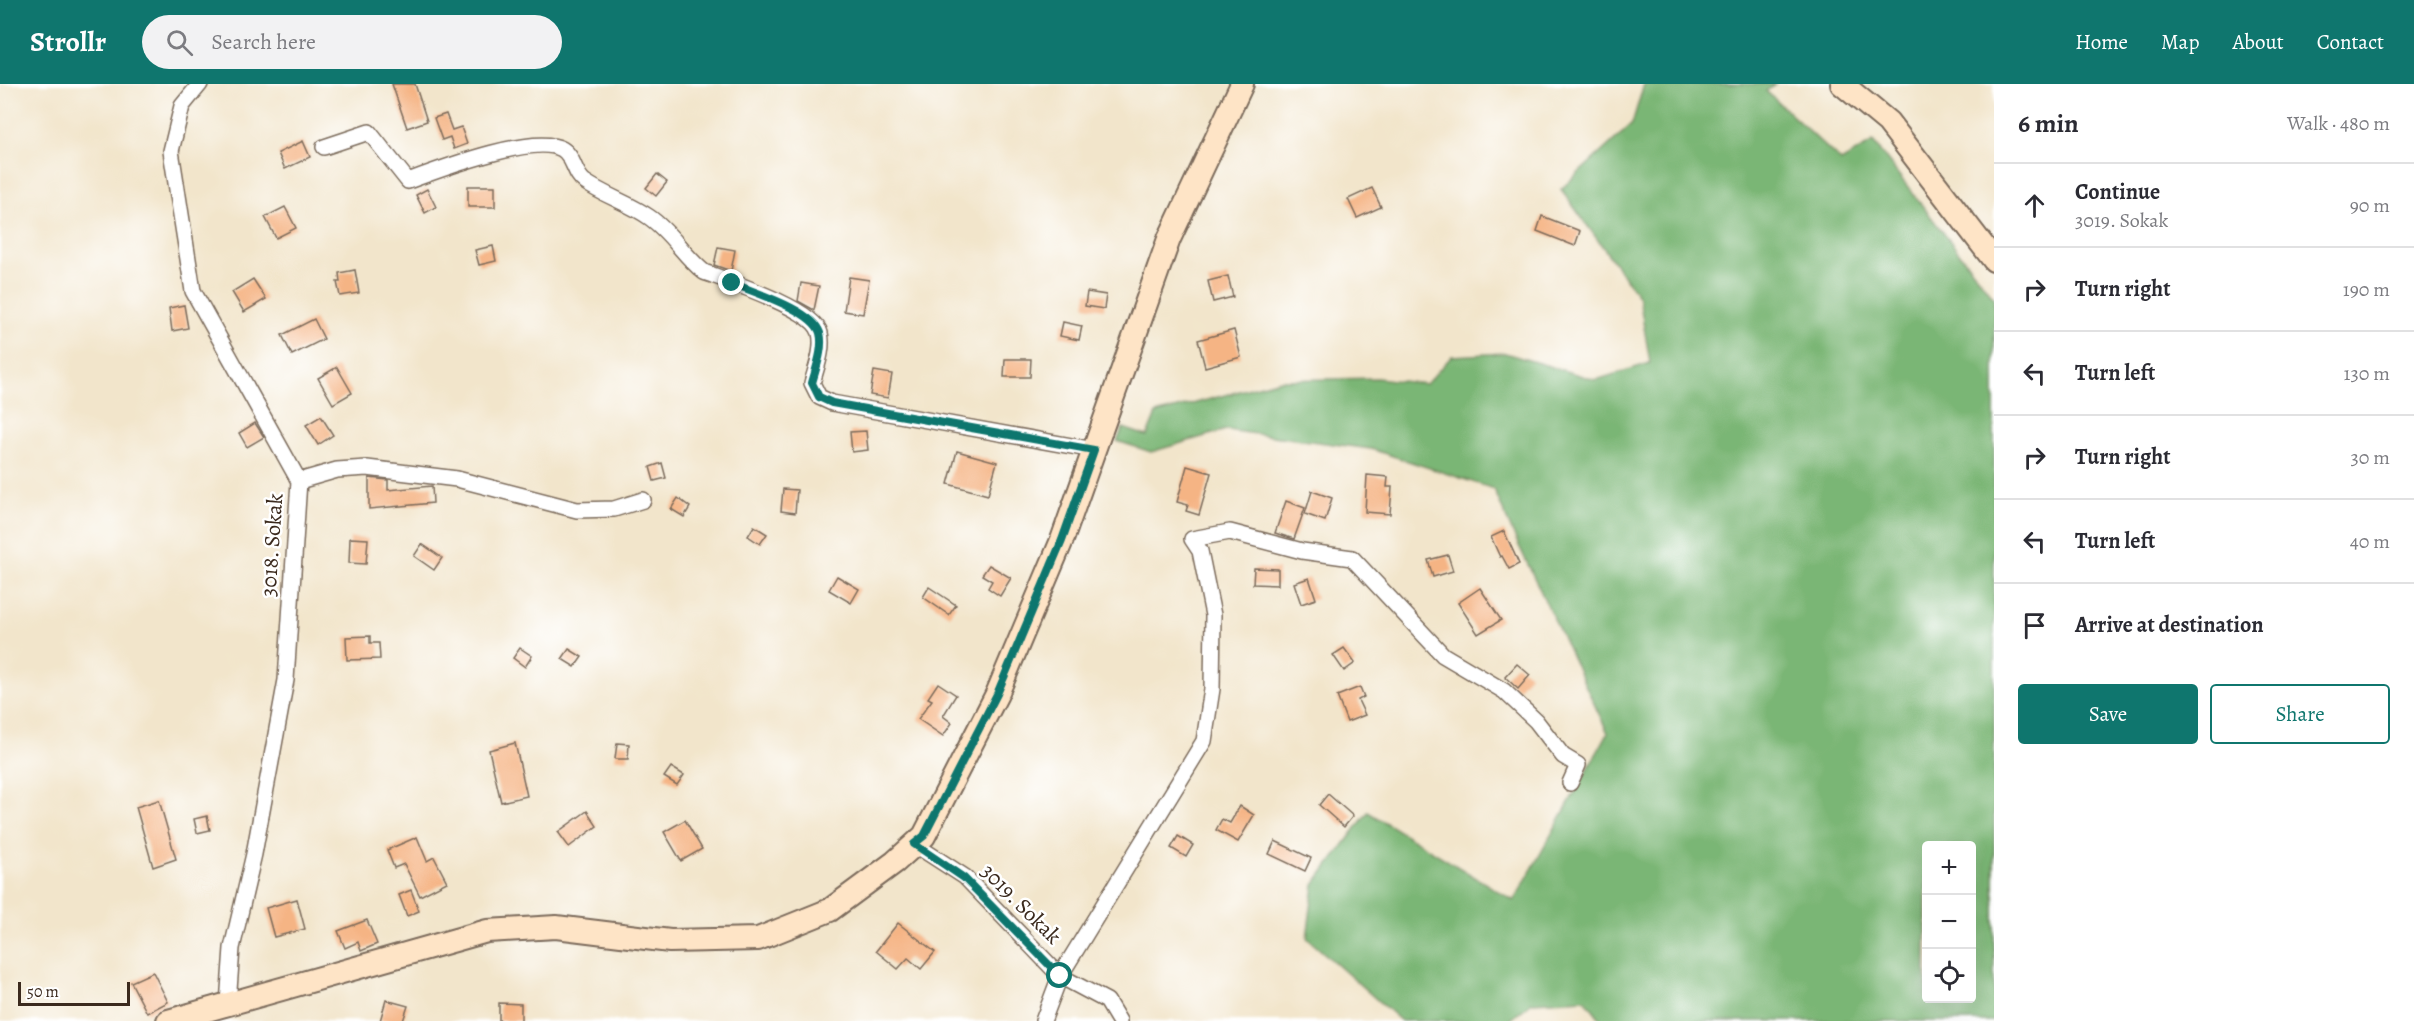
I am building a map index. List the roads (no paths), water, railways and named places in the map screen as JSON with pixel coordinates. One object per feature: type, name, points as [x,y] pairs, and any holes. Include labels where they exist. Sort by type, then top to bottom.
[{"type":"street","name":"3018. Sokak","points":[[200,84],[182,106],[171,151],[193,291],[299,481],[286,680],[254,854],[232,948],[228,1004]]},
{"type":"street","points":[[168,1021],[487,931],[556,927],[670,941],[758,939],[830,910],[895,862],[924,836],[997,694],[1062,540],[1169,239],[1242,84]]},
{"type":"street","points":[[1842,84],[1888,122],[1994,260]]},
{"type":"street","points":[[324,147],[369,132],[408,181],[467,159],[501,150],[557,147],[568,154],[582,180],[650,218],[704,272],[789,307],[815,323],[820,333],[821,345],[812,383],[819,397],[832,403],[876,412],[1094,450]]},
{"type":"street","points":[[299,481],[337,470],[367,468],[457,479],[577,510],[614,509],[643,500]]},
{"type":"street","points":[[1042,1021],[1060,976],[1204,741],[1212,689],[1212,615],[1200,550],[1192,539],[1230,532],[1302,551],[1352,558],[1443,655],[1504,691],[1536,721],[1563,756],[1578,765],[1570,783]]},
{"type":"street","name":"3019. Sokak","points":[[914,844],[964,878],[1060,976],[1107,1001],[1119,1021]]}]
